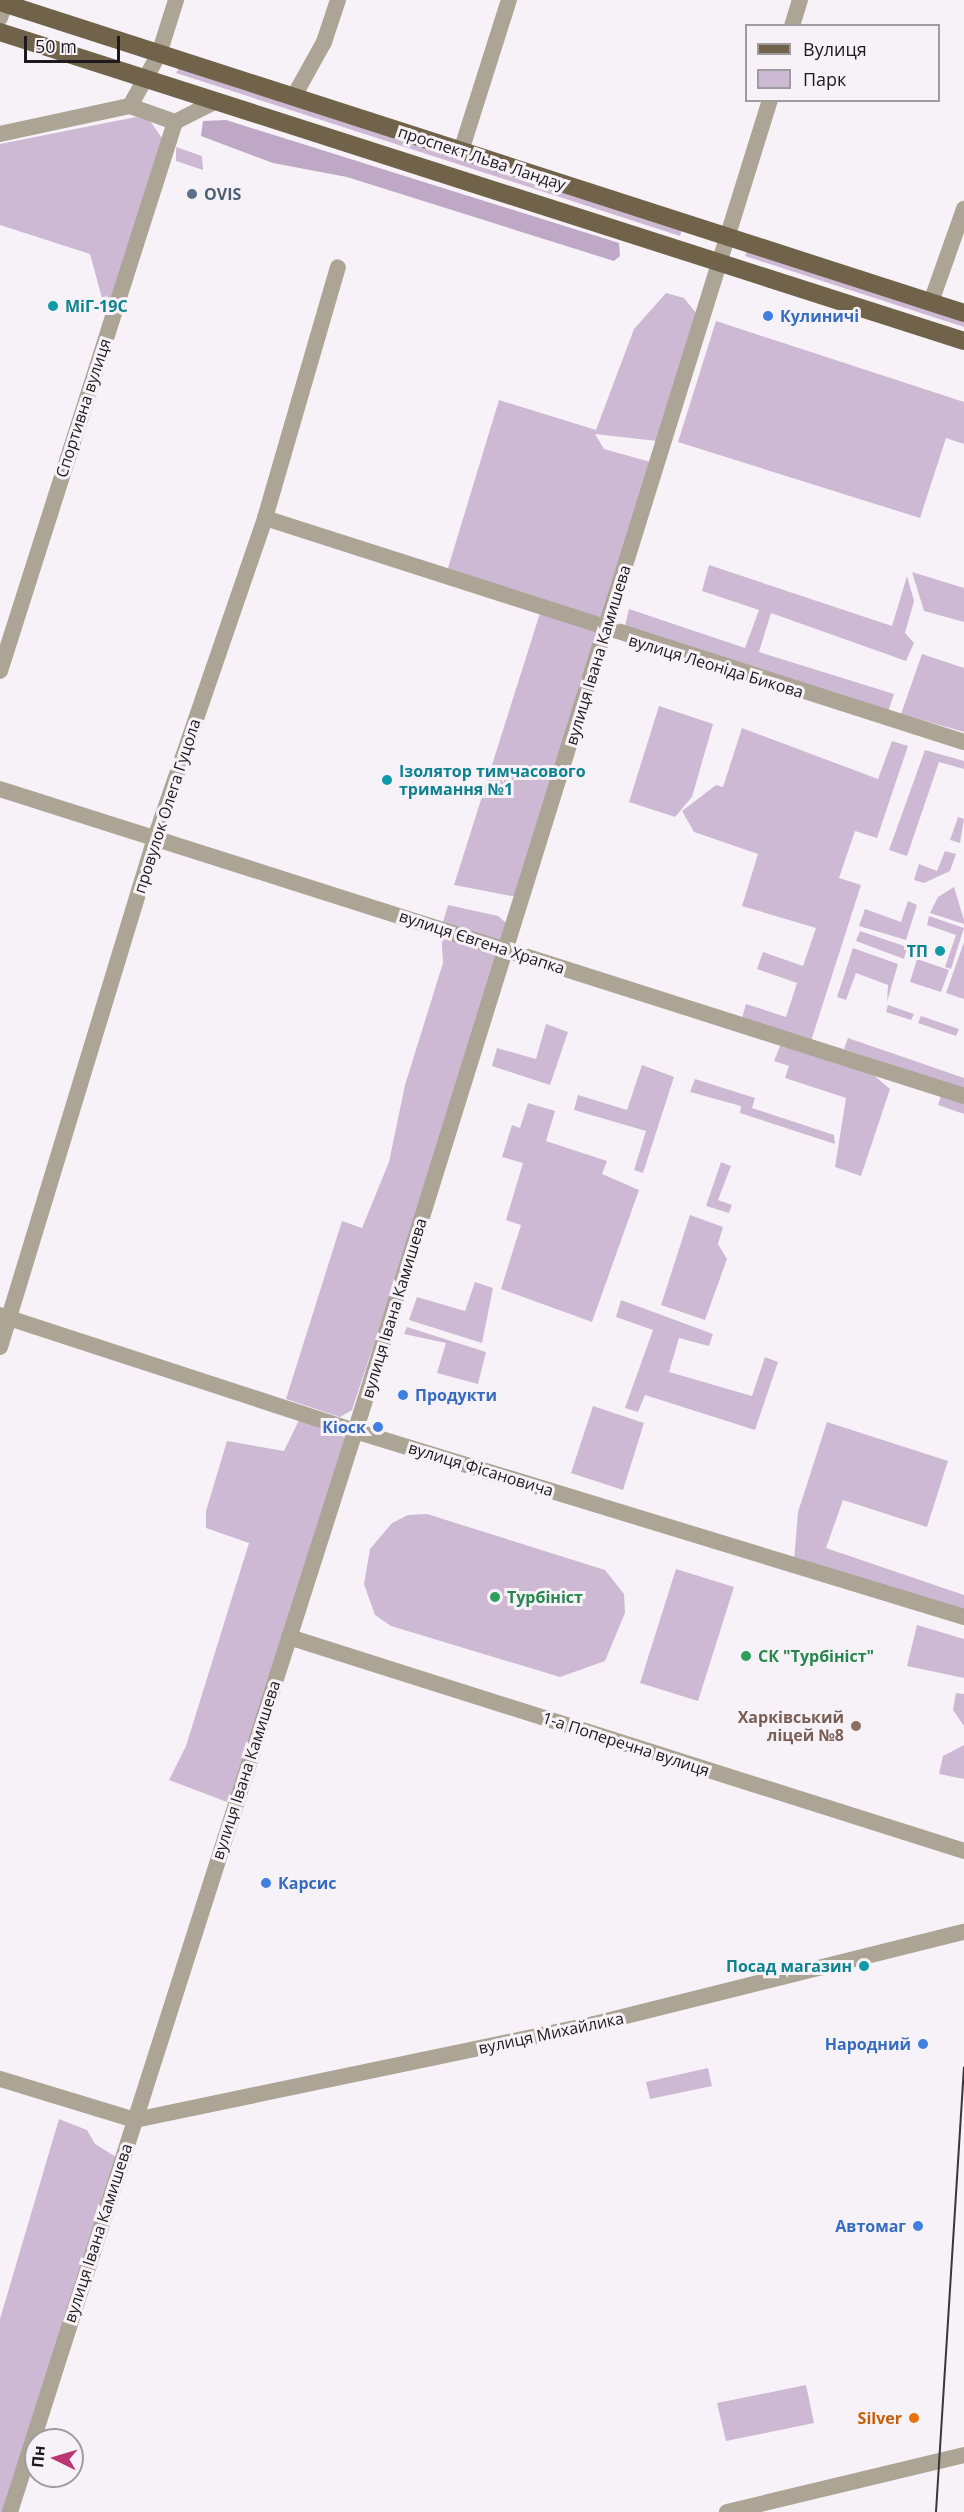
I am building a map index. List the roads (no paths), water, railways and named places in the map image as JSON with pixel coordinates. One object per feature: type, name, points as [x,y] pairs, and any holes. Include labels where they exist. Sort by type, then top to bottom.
[{"type":"main road","name":"проспект Льва Ландау","points":[[3,6],[294,96],[964,313]]},
{"type":"main road","name":"проспект Льва Ландау","points":[[0,32],[964,341]]},
{"type":"street","points":[[130,105],[159,54],[176,0]]},
{"type":"street","points":[[294,96],[324,42],[338,0]]},
{"type":"street","points":[[461,151],[509,0]]},
{"type":"street","points":[[793,24],[800,0]]},
{"type":"street","points":[[0,134],[130,105],[175,122],[216,100]]},
{"type":"street","name":"вулиця Івана Камишева","points":[[10,2512],[355,1431],[722,263],[769,102]]},
{"type":"street","name":"Спортивна вулиця","points":[[0,670],[175,122]]},
{"type":"street","points":[[931,302],[964,208]]},
{"type":"street","name":"провулок Олега Гуцола","points":[[0,1347],[3,1316],[155,838],[265,518],[338,267]]},
{"type":"street","name":"вулиця Леоніда Бикова","points":[[265,518],[605,631],[964,742]]},
{"type":"street","name":"вулиця Євгена Храпка","points":[[0,789],[964,1096]]},
{"type":"street","name":"вулиця Фісановича","points":[[3,1316],[355,1431],[964,1617]]},
{"type":"street","name":"1-а Поперечна вулиця","points":[[288,1637],[964,1851]]},
{"type":"street","name":"вулиця Михайлика","points":[[135,2120],[594,2024],[964,1932]]},
{"type":"street","points":[[0,2079],[135,2120]]},
{"type":"street","points":[[727,2512],[964,2456]]},
{"type":"tram line","points":[[936,2512],[964,2068]]},
{"type":"place","name":"OVIS","points":[[192,194]]},
{"type":"place","name":"МіГ-19С","points":[[53,306]]},
{"type":"place","name":"Кулиничі","points":[[768,316]]},
{"type":"place","name":"Ізолятор тимчасового тримання №1","points":[[387,780]]},
{"type":"place","name":"ТП","points":[[940,951]]},
{"type":"place","name":"Продукти","points":[[403,1395]]},
{"type":"place","name":"Кіоск","points":[[378,1427]]},
{"type":"place","name":"Турбініст","points":[[495,1597]]},
{"type":"place","name":"СК \"Турбініст\"","points":[[746,1656]]},
{"type":"place","name":"Харківський ліцей №8","points":[[856,1726]]},
{"type":"place","name":"Карсис","points":[[266,1883]]},
{"type":"place","name":"Посад магазин","points":[[864,1966]]},
{"type":"place","name":"Народний","points":[[923,2044]]},
{"type":"place","name":"Автомаг","points":[[918,2226]]},
{"type":"place","name":"Silver","points":[[914,2418]]}]
